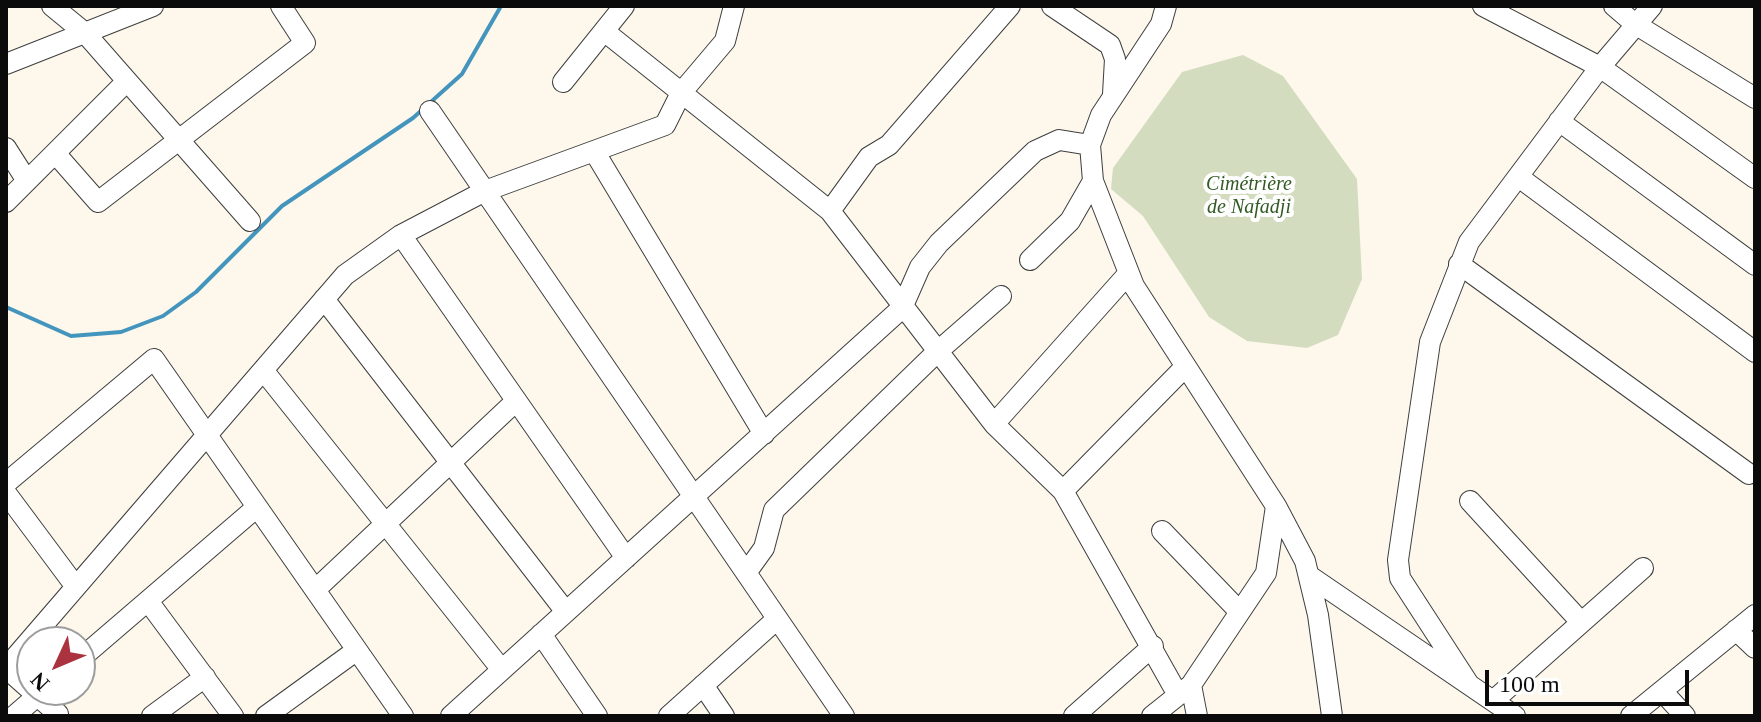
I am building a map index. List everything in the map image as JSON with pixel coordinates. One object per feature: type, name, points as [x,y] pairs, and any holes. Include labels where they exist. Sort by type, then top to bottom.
[{"type":"street","points":[[52,6],[85,33],[250,221]]},
{"type":"street","points":[[6,64],[153,6]]},
{"type":"street","points":[[55,153],[98,202],[305,43],[281,6]]},
{"type":"street","points":[[563,82],[624,6]]},
{"type":"street","points":[[6,668],[345,275],[401,235],[485,191],[665,125],[681,93],[725,41],[734,6]]},
{"type":"street","points":[[830,211],[869,157],[889,145],[1010,6]]},
{"type":"street","points":[[1052,6],[1110,45],[1115,59],[1113,97]]},
{"type":"street","points":[[1166,6],[1161,24],[1101,115],[1090,145],[1093,181],[1128,274],[1276,506],[1311,577],[1332,716]]},
{"type":"street","points":[[1483,6],[1600,67],[1755,178]]},
{"type":"street","points":[[1614,6],[1635,24],[1755,98]]},
{"type":"street","points":[[1468,683],[1400,578],[1398,560],[1430,342],[1469,242],[1520,178],[1600,67],[1652,6]]},
{"type":"street","points":[[604,31],[830,211],[994,424],[1063,491],[1197,716]]},
{"type":"street","points":[[6,202],[127,81]]},
{"type":"street","points":[[430,111],[844,716]]},
{"type":"street","points":[[1559,121],[1755,265]]},
{"type":"street","points":[[451,716],[472,709],[502,670],[902,308],[920,267],[939,243],[1035,151],[1059,140],[1090,145]]},
{"type":"street","points":[[6,148],[27,181]]},
{"type":"street","points":[[594,151],[764,434]]},
{"type":"street","points":[[1520,178],[1755,352]]},
{"type":"street","points":[[1030,260],[1070,221],[1093,181]]},
{"type":"street","points":[[401,235],[626,558]]},
{"type":"street","points":[[1459,264],[1749,474]]},
{"type":"street","points":[[994,424],[1128,274]]},
{"type":"street","points":[[746,573],[764,548],[774,510],[937,352],[1001,296]]},
{"type":"street","points":[[324,299],[566,612]]},
{"type":"street","points":[[6,483],[154,359],[403,716]]},
{"type":"street","points":[[1063,491],[1185,367]]},
{"type":"street","points":[[263,370],[502,670]]},
{"type":"street","points":[[315,590],[516,401]]},
{"type":"street","points":[[6,493],[76,587]]},
{"type":"street","points":[[1470,501],[1580,621]]},
{"type":"street","points":[[1152,716],[1184,690],[1266,573],[1276,506]]},
{"type":"street","points":[[96,645],[257,507]]},
{"type":"street","points":[[1162,531],[1238,610]]},
{"type":"street","points":[[1493,701],[1643,568]]},
{"type":"street","points":[[1311,577],[1515,716]]},
{"type":"street","points":[[148,601],[233,716]]},
{"type":"street","points":[[1631,716],[1755,615]]},
{"type":"street","points":[[669,716],[777,619]]},
{"type":"street","points":[[1736,630],[1755,648]]},
{"type":"street","points":[[541,634],[597,716]]},
{"type":"street","points":[[1074,716],[1153,646]]},
{"type":"street","points":[[266,716],[357,650]]},
{"type":"street","points":[[152,716],[205,677]]},
{"type":"street","points":[[703,685],[724,716]]},
{"type":"street","points":[[1662,691],[1685,716]]},
{"type":"green space","name":"Cimétrière de Nafadji","points":[[1243,55],[1283,76],[1357,179],[1362,279],[1338,335],[1307,348],[1247,341],[1209,317],[1143,216],[1111,189],[1113,168],[1182,72]]},
{"type":"waterway","points":[[6,307],[71,336],[121,332],[163,316],[196,292],[282,206],[413,118],[462,74],[501,6]]}]
